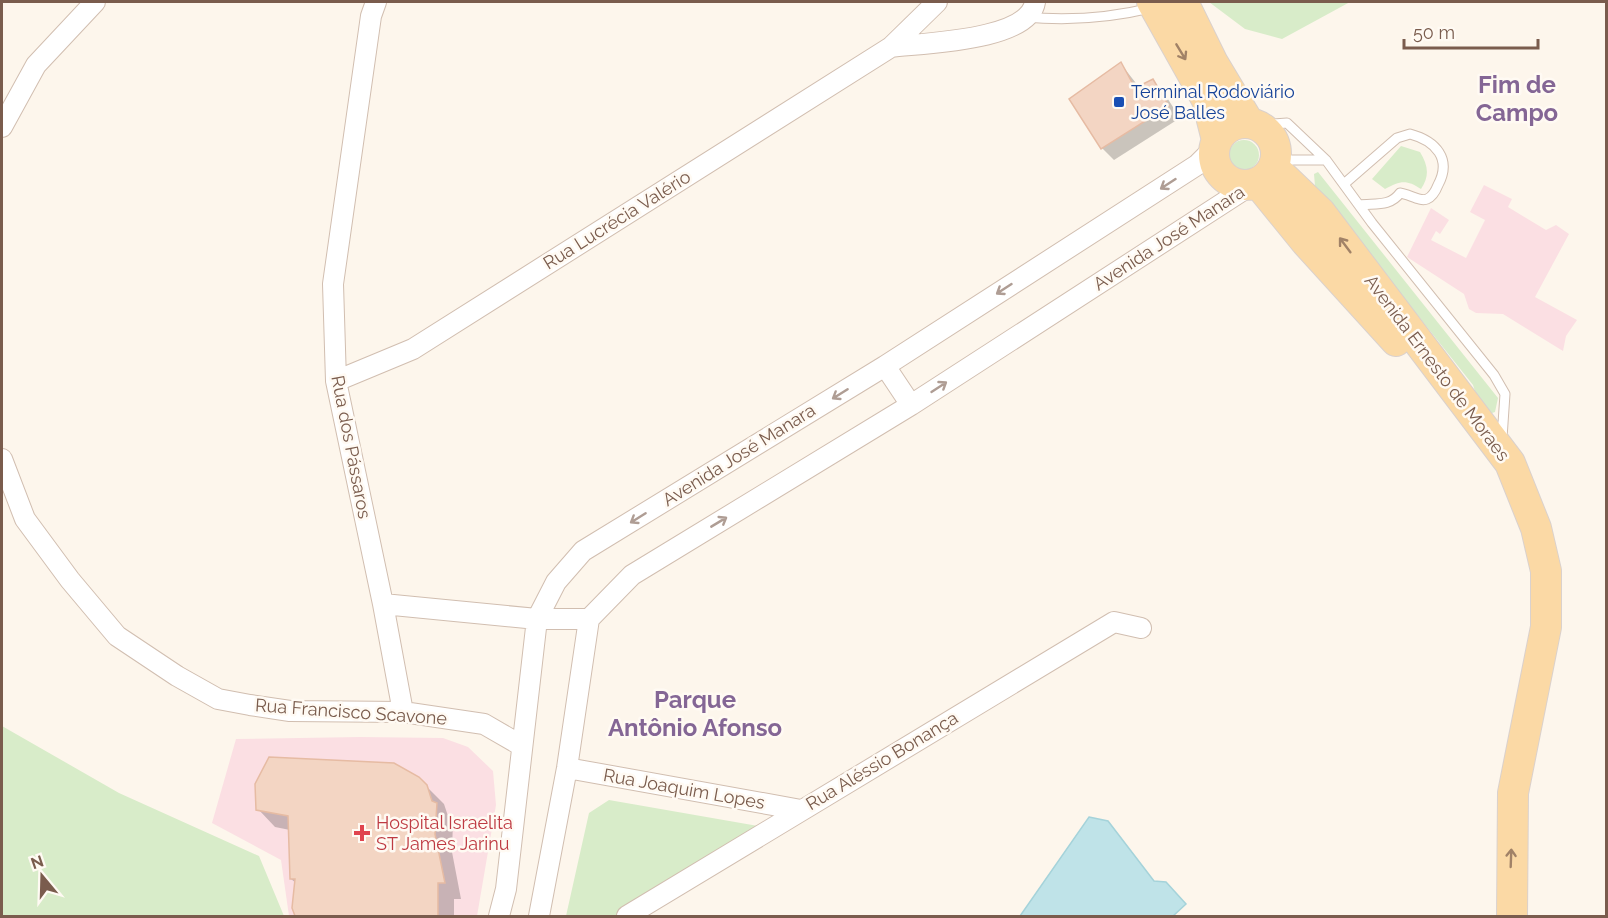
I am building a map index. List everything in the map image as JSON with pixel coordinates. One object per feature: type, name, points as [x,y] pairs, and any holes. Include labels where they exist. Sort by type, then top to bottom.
[{"type":"main road","points":[[1157,3],[1206,100],[1216,145],[1214,157],[1220,173],[1234,183],[1265,174],[1275,143],[1271,136],[1253,124],[1213,63],[1183,2]]},
{"type":"main road","points":[[1216,145],[1229,127],[1253,124]]},
{"type":"main road","name":"Avenida Ernesto de Moraes","points":[[1265,174],[1320,212],[1510,463],[1536,528],[1546,571],[1546,627],[1513,793],[1512,916]]},
{"type":"main road","name":"Avenida Ernesto de Moraes","points":[[1265,174],[1306,242],[1437,386],[1496,476],[1524,542],[1532,606],[1495,800],[1491,856],[1492,916]]},
{"type":"street","points":[[2,127],[36,65],[95,2]]},
{"type":"street","name":"Rua dos Pássaros","points":[[376,2],[370,16],[333,284],[336,381],[383,604],[403,712]]},
{"type":"street","name":"Rua Lucrécia Valério","points":[[336,381],[413,349],[891,47],[937,2]]},
{"type":"street","name":"Rua Lucrécia Valério","points":[[891,47],[990,34],[1008,29],[1030,9]]},
{"type":"street","name":"Avenida José Manara","points":[[499,916],[506,889],[537,619],[556,582],[583,551],[885,366],[1197,165],[1216,145]]},
{"type":"street","name":"Avenida José Manara","points":[[589,619],[632,575],[911,405],[1265,174]]},
{"type":"street","points":[[885,366],[911,405]]},
{"type":"street","name":"Rua Francisco Scavone","points":[[2,459],[26,519],[70,580],[117,636],[177,676],[218,699],[290,711],[403,712],[484,724],[522,746]]},
{"type":"street","points":[[383,604],[537,619],[589,619],[567,768],[539,916]]},
{"type":"street","name":"Rua Aléssio Bonança","points":[[627,916],[1114,622],[1141,628]]},
{"type":"street","name":"Rua Joaquim Lopes","points":[[567,768],[801,810]]},
{"type":"lane","points":[[1030,9],[1068,19],[1129,13],[1157,3]]},
{"type":"lane","points":[[1253,124],[1287,123],[1326,160],[1359,205],[1472,345],[1505,394],[1502,438],[1510,463]]},
{"type":"lane","points":[[1344,184],[1397,138],[1404,135],[1410,134],[1426,140],[1435,146],[1444,160],[1442,175],[1430,198],[1423,200],[1400,193],[1394,201],[1387,204],[1359,205]]},
{"type":"lane","points":[[1265,174],[1326,160]]},
{"type":"shaded area","points":[[1484,185],[1512,199],[1508,207],[1546,230],[1556,225],[1569,234],[1535,297],[1577,320],[1566,336],[1563,351],[1503,314],[1476,313],[1469,309],[1464,294],[1407,257],[1431,208],[1449,220],[1440,234],[1436,231],[1431,240],[1466,258],[1485,220],[1470,212]]},
{"type":"shaded area","name":"Hospital Israelita ST James Jarinu","points":[[443,738],[468,747],[493,771],[496,805],[477,916],[289,916],[281,860],[212,823],[236,739]]},
{"type":"green space","points":[[1209,2],[1350,2],[1282,39],[1245,29]]},
{"type":"green space","points":[[1244,140],[1254,145],[1259,155],[1254,165],[1244,170],[1234,165],[1229,155],[1234,145]]},
{"type":"green space","points":[[1401,146],[1420,152],[1423,157],[1427,175],[1421,189],[1403,182],[1385,189],[1372,179]]},
{"type":"green space","points":[[1318,172],[1498,398],[1495,412],[1483,416],[1473,385],[1315,186],[1314,174]]},
{"type":"green space","points":[[2,726],[119,793],[259,856],[284,916],[2,916]]},
{"type":"green space","points":[[609,800],[758,826],[623,916],[566,916],[589,813]]},
{"type":"water","points":[[1089,817],[1108,821],[1154,881],[1166,882],[1186,904],[1173,916],[1020,916]]},
{"type":"building","name":"Terminal Rodoviário José Balles","points":[[1121,62],[1135,88],[1153,79],[1169,106],[1101,149],[1069,99]]},
{"type":"building","points":[[269,757],[394,763],[419,777],[427,785],[432,801],[437,803],[435,834],[445,883],[438,883],[438,916],[295,916],[292,908],[295,879],[290,879],[288,816],[256,810],[255,784]]},
{"type":"place","name":"Terminal Rodoviário José Balles","points":[[1119,102]]},
{"type":"place","name":"Hospital Israelita ST James Jarinu","points":[[362,833]]},
{"type":"district","name":"Fim de Campo","points":[[1517,99]]},
{"type":"district","name":"Parque Antônio Afonso","points":[[695,714]]}]
